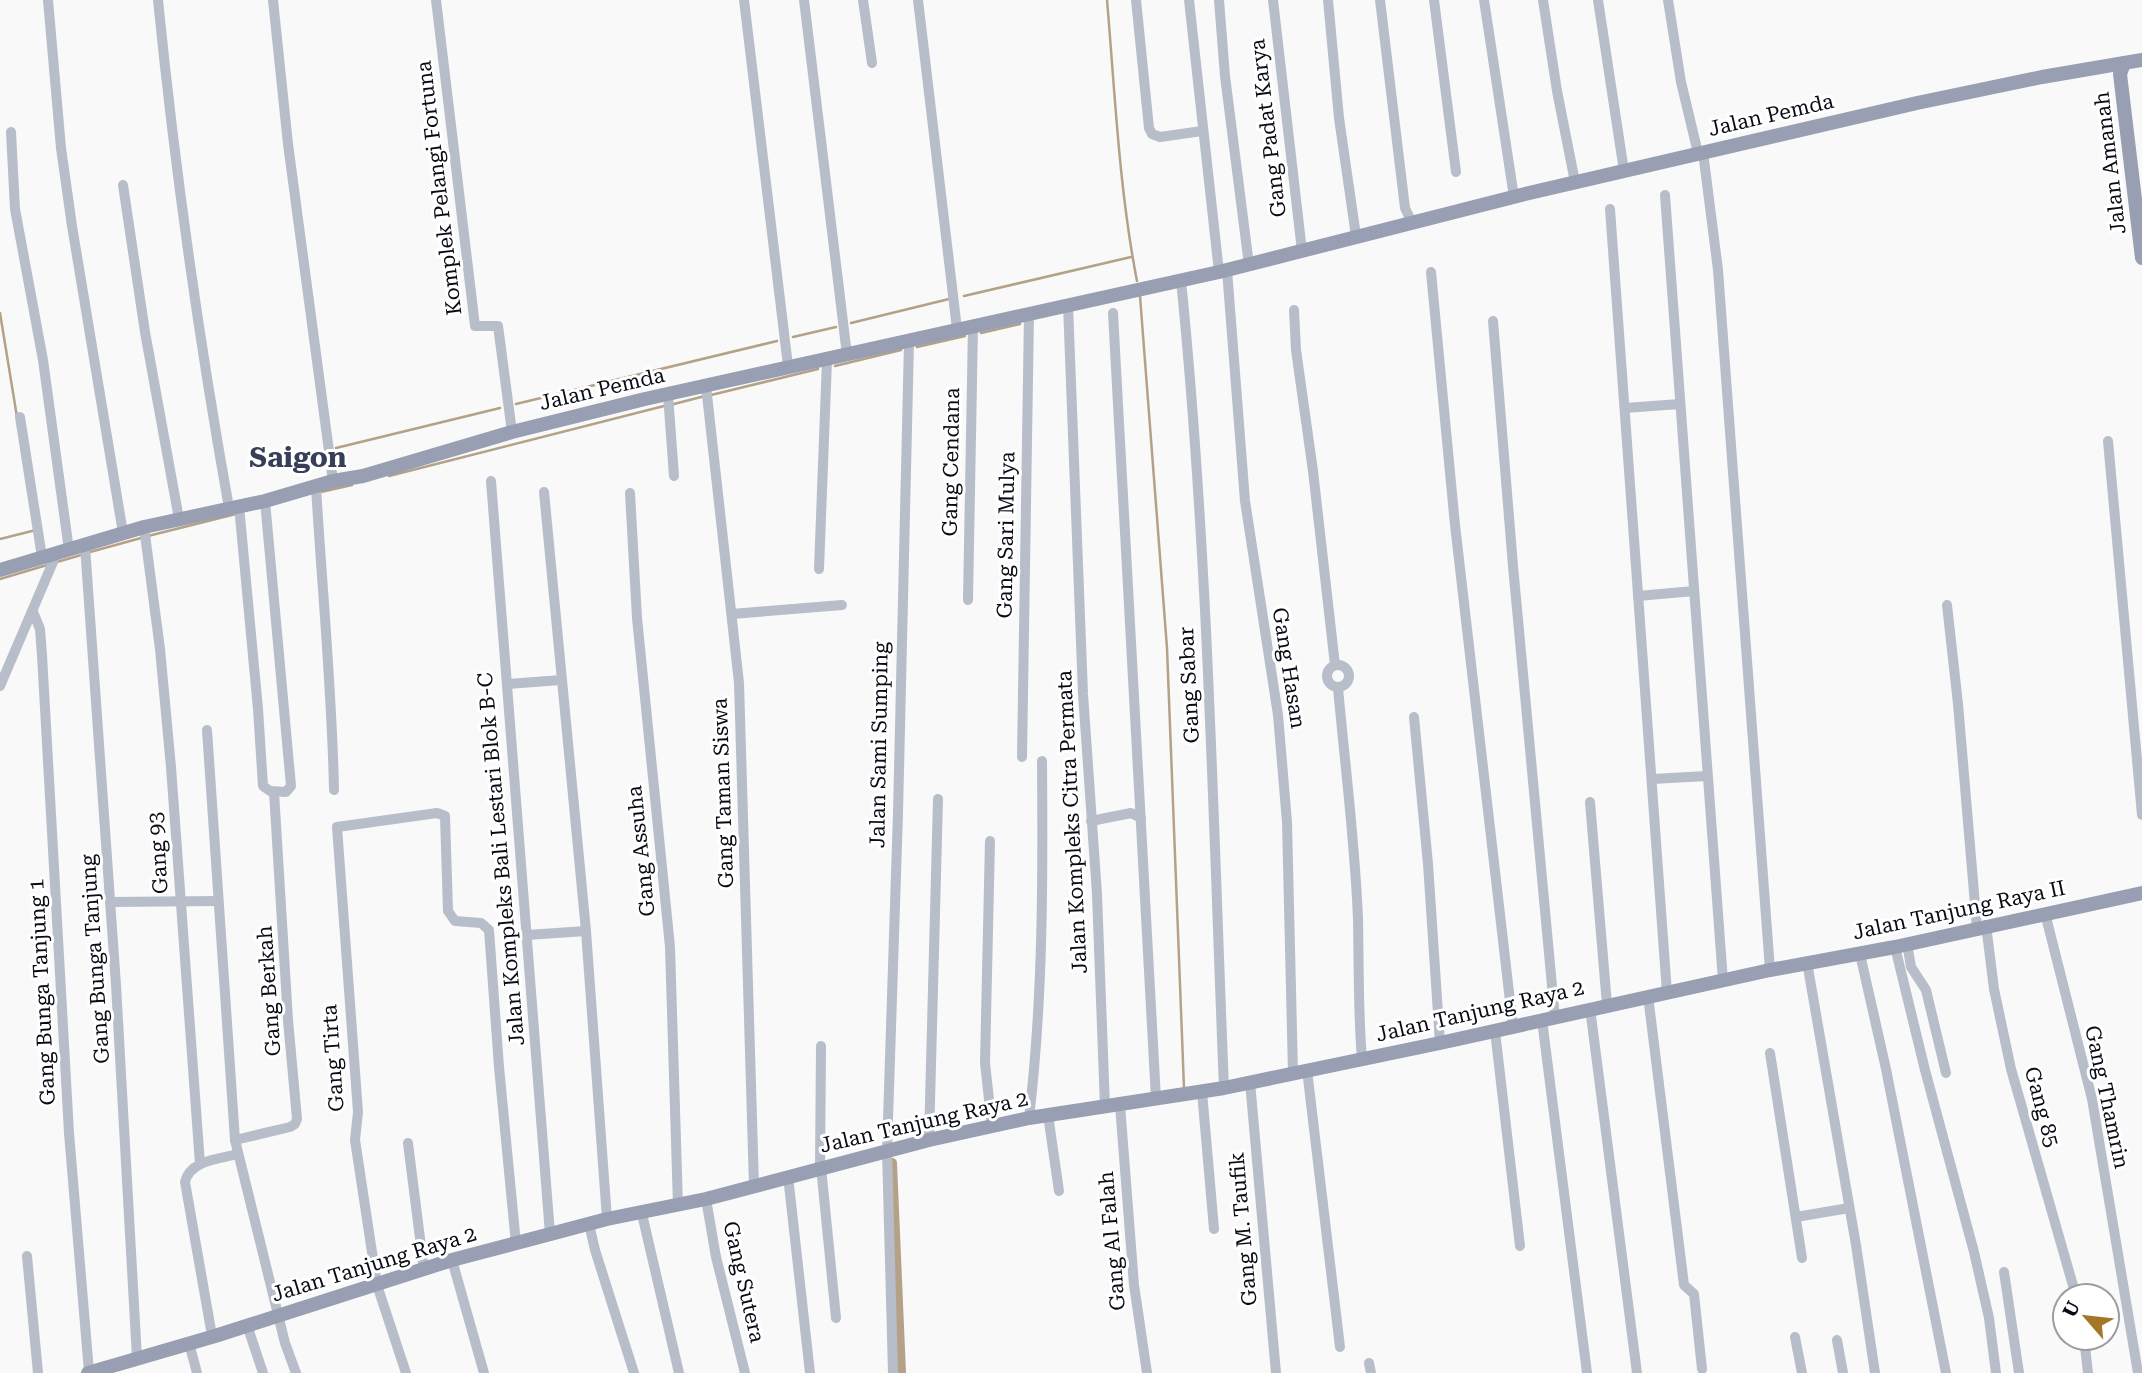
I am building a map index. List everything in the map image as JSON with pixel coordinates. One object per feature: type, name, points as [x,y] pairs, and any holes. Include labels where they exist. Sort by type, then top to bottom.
[{"type":"street","points":[[48,0],[61,148],[72,226],[124,533]]},
{"type":"street","points":[[158,0],[200,342],[237,510]]},
{"type":"street","points":[[273,0],[288,144],[333,481]]},
{"type":"street","name":"Komplek Pelangi Fortuna","points":[[436,0],[475,326],[498,326],[512,432]]},
{"type":"street","points":[[744,0],[788,366]]},
{"type":"street","points":[[804,0],[847,355]]},
{"type":"street","points":[[863,0],[872,63]]},
{"type":"street","points":[[918,0],[957,329]]},
{"type":"street","points":[[1136,0],[1149,128],[1152,134],[1160,137],[1202,131]]},
{"type":"street","name":"Gang Hasan","points":[[1189,0],[1202,131],[1223,271],[1245,501],[1278,715],[1286,810],[1300,1071],[1340,1347]]},
{"type":"street","points":[[1219,0],[1225,76],[1250,264]]},
{"type":"street","name":"Gang Padat Karya","points":[[1273,0],[1302,251]]},
{"type":"street","points":[[1328,0],[1339,118],[1356,236]]},
{"type":"street","points":[[1380,0],[1405,208],[1412,223]]},
{"type":"street","points":[[1434,0],[1456,172]]},
{"type":"street","points":[[1484,0],[1514,197]]},
{"type":"street","points":[[1543,0],[1575,182]]},
{"type":"street","points":[[1598,0],[1624,171]]},
{"type":"street","points":[[1668,0],[1681,82],[1701,153],[1718,270],[1777,968]]},
{"type":"street","name":"Jalan Pemda","points":[[0,570],[86,551],[124,533],[145,534],[179,519],[266,505],[317,491],[333,481],[363,476],[512,432],[645,399],[668,395],[707,394],[788,366],[827,360],[1223,271],[1575,182],[1917,103],[2142,60]]},
{"type":"street","name":"Jalan Amanah","points":[[2124,63],[2120,74],[2142,258]]},
{"type":"street","points":[[0,685],[55,558],[43,360],[15,209],[11,132]]},
{"type":"street","points":[[123,185],[145,332],[179,519]]},
{"type":"street","points":[[1665,195],[1723,981]]},
{"type":"street","points":[[1610,209],[1667,993]]},
{"type":"street","points":[[1431,272],[1454,513],[1513,1027]]},
{"type":"street","name":"Gang Sabar","points":[[1181,280],[1208,657],[1224,1088]]},
{"type":"street","name":"Jalan Kompleks Citra Permata","points":[[1068,305],[1091,821],[1112,1106]]},
{"type":"street","points":[[1294,310],[1296,350],[1335,665],[1346,668],[1350,678],[1344,687],[1338,688],[1352,820],[1362,1059]]},
{"type":"street","points":[[1114,313],[1156,1099]]},
{"type":"street","name":"Gang Sari Mulya","points":[[1022,757],[1029,314]]},
{"type":"street","points":[[1493,321],[1548,1019],[1587,1373]]},
{"type":"street","name":"Gang Cendana","points":[[968,600],[973,326]]},
{"type":"street","name":"Jalan Sami Sumping","points":[[892,1373],[887,1150],[909,342]]},
{"type":"street","points":[[819,569],[827,360]]},
{"type":"street","name":"Gang Taman Siswa","points":[[707,394],[732,614],[741,734],[754,1186]]},
{"type":"street","points":[[668,395],[674,476]]},
{"type":"street","points":[[1625,408],[1680,404]]},
{"type":"street","points":[[20,417],[55,558]]},
{"type":"street","points":[[2108,441],[2142,815]]},
{"type":"street","name":"Jalan Kompleks Bali Lestari Blok B-C","points":[[491,481],[550,1234]]},
{"type":"street","points":[[317,491],[321,587],[333,726],[334,790]]},
{"type":"street","points":[[544,492],[586,931],[607,1219]]},
{"type":"street","name":"Gang Assuha","points":[[630,493],[637,618],[670,947],[678,1206]]},
{"type":"street","points":[[266,505],[291,786],[286,792],[274,792]]},
{"type":"street","name":"Gang Berkah","points":[[235,1140],[290,1127],[297,1119],[274,792],[263,786],[258,709],[237,510]]},
{"type":"street","name":"Gang 93","points":[[145,534],[165,697],[200,1164]]},
{"type":"street","name":"Gang Bunga Tanjung","points":[[86,551],[121,1064],[133,1363]]},
{"type":"street","points":[[1638,596],[1694,591]]},
{"type":"street","name":"Gang 85","points":[[1947,605],[1981,927],[2011,1069],[2072,1282]]},
{"type":"street","points":[[732,614],[842,606]]},
{"type":"street","name":"Gang Bunga Tanjung 1","points":[[33,612],[40,629],[43,655],[69,1133],[88,1373]]},
{"type":"street","points":[[507,684],[561,680]]},
{"type":"street","points":[[1414,717],[1428,864],[1440,1043]]},
{"type":"street","points":[[207,730],[235,1140],[285,1343],[296,1373]]},
{"type":"street","points":[[1029,1118],[1038,1041],[1042,761]]},
{"type":"street","points":[[1652,779],[1707,776]]},
{"type":"street","points":[[929,1140],[938,799]]},
{"type":"street","points":[[1590,802],[1607,1005]]},
{"type":"street","name":"Gang Tirta","points":[[406,1373],[377,1285],[355,1140],[358,1112],[337,827],[437,813],[445,816],[448,911],[455,921],[481,923],[489,930],[516,1244]]},
{"type":"street","points":[[1091,821],[1131,813],[1140,817]]},
{"type":"street","points":[[990,841],[985,1063],[992,1127]]},
{"type":"street","name":"Jalan Tanjung Raya II","points":[[1777,968],[1860,954],[2142,893]]},
{"type":"street","points":[[110,902],[218,901]]},
{"type":"street","name":"Gang Thamrin","points":[[2045,913],[2092,1099],[2138,1373]]},
{"type":"street","points":[[527,935],[586,931]]},
{"type":"street","points":[[1901,945],[1911,967],[1927,990],[1947,1073]]},
{"type":"street","points":[[1901,945],[1934,1106],[1989,1318],[1996,1373]]},
{"type":"street","points":[[1860,954],[1886,1069],[1946,1373]]},
{"type":"street","points":[[1807,962],[1875,1373]]},
{"type":"street","name":"Jalan Tanjung Raya 2","points":[[88,1373],[133,1363],[452,1260],[607,1219],[706,1199],[887,1150],[1029,1118],[1224,1088],[1777,968]]},
{"type":"street","points":[[1648,996],[1684,1285],[1694,1294],[1702,1369]]},
{"type":"street","points":[[1590,1008],[1637,1373]]},
{"type":"street","points":[[1495,1031],[1520,1246]]},
{"type":"street","points":[[821,1046],[820,1168],[836,1318]]},
{"type":"street","points":[[1770,1053],[1802,1258]]},
{"type":"street","name":"Gang M. Taufik","points":[[1250,1082],[1276,1373]]},
{"type":"street","points":[[1202,1092],[1214,1229]]},
{"type":"street","name":"Gang Al Falah","points":[[1112,1106],[1147,1373]]},
{"type":"street","points":[[1048,1115],[1059,1191]]},
{"type":"street","points":[[408,1143],[424,1270]]},
{"type":"street","points":[[215,1336],[211,1330],[185,1182],[190,1171],[200,1164],[238,1154]]},
{"type":"street","points":[[789,1176],[810,1373]]},
{"type":"street","name":"Gang Sutera","points":[[706,1199],[716,1257],[745,1373]]},
{"type":"street","points":[[1796,1217],[1849,1209]]},
{"type":"street","points":[[642,1214],[679,1373]]},
{"type":"street","points":[[589,1224],[634,1373]]},
{"type":"street","points":[[27,1256],[38,1373]]},
{"type":"street","points":[[452,1260],[484,1373]]},
{"type":"street","points":[[2004,1272],[2020,1373]]},
{"type":"street","points":[[247,1325],[263,1373]]},
{"type":"street","points":[[1795,1337],[1802,1373]]},
{"type":"street","points":[[1837,1340],[1843,1373]]},
{"type":"street","points":[[189,1343],[197,1373]]},
{"type":"street","points":[[2086,1352],[2088,1373]]},
{"type":"waterway","points":[[1107,0],[1122,176],[1137,281]]},
{"type":"waterway","points":[[964,296],[1131,257]]},
{"type":"waterway","points":[[1140,296],[1167,648],[1184,1088]]},
{"type":"waterway","points":[[851,323],[949,299]]},
{"type":"waterway","points":[[0,313],[17,417]]},
{"type":"waterway","points":[[981,333],[1020,324]]},
{"type":"waterway","points":[[793,337],[836,327]]},
{"type":"waterway","points":[[917,347],[965,336]]},
{"type":"waterway","points":[[516,404],[777,341]]},
{"type":"waterway","points":[[835,366],[901,350]]},
{"type":"waterway","points":[[711,395],[818,369]]},
{"type":"waterway","points":[[670,405],[705,396]]},
{"type":"waterway","points":[[389,476],[664,406]]},
{"type":"waterway","points":[[336,448],[500,408]]},
{"type":"waterway","points":[[279,462],[320,452]]},
{"type":"waterway","points":[[321,492],[352,485]]},
{"type":"waterway","points":[[148,536],[236,514]]},
{"type":"waterway","points":[[0,539],[36,530]]},
{"type":"waterway","points":[[90,552],[141,538]]},
{"type":"waterway","points":[[57,562],[81,555]]},
{"type":"waterway","points":[[0,579],[47,565]]},
{"type":"waterway","points":[[892,1163],[901,1373]]},
{"type":"district","name":"Saigon","points":[[298,457]]}]
